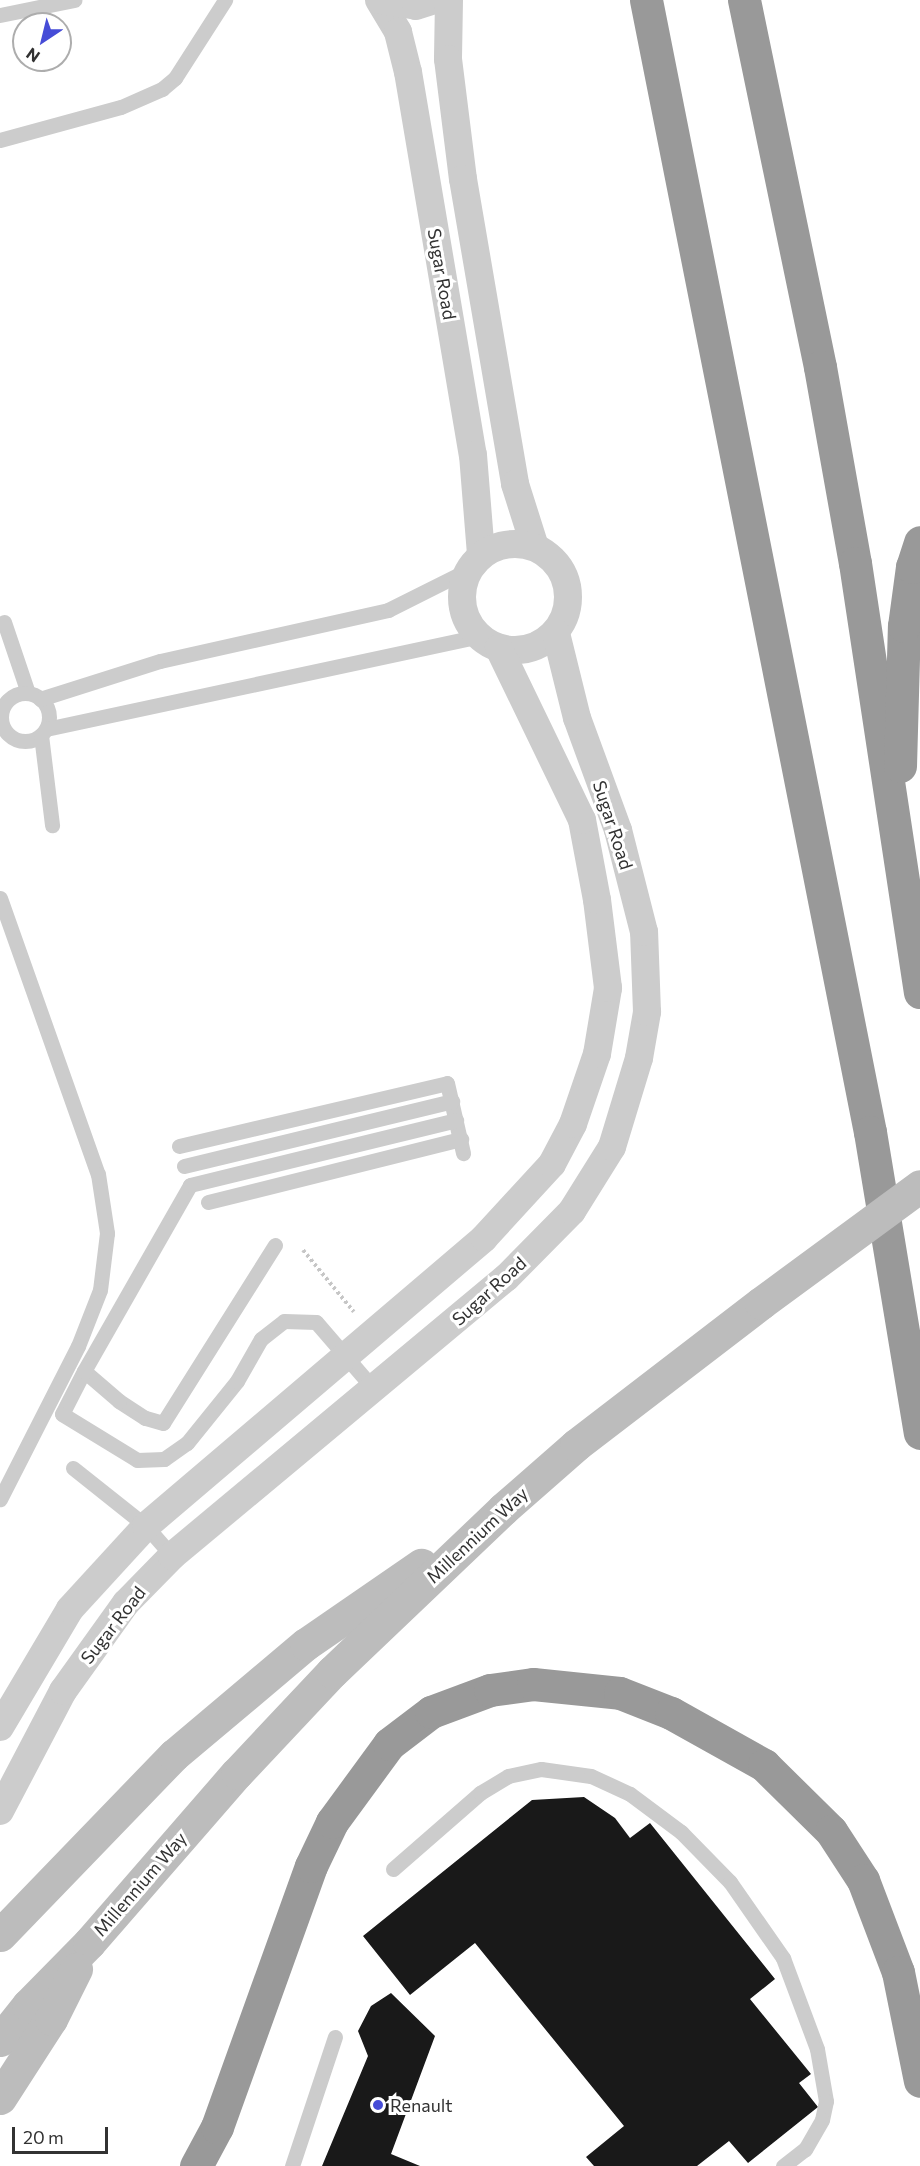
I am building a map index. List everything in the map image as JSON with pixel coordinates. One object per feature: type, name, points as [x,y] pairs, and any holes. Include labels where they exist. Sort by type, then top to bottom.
[{"type":"highway","points":[[646,0],[870,1132],[920,1433]]},
{"type":"highway","points":[[744,0],[820,367],[855,563],[920,992]]},
{"type":"highway","points":[[897,842],[904,626],[912,567],[920,542]]},
{"type":"highway","points":[[196,2166],[217,2127],[311,1866],[332,1822],[389,1744],[431,1712],[490,1690],[533,1684],[620,1693],[671,1713],[764,1765],[831,1831],[863,1880],[898,1972],[920,2081]]},
{"type":"highway","points":[[211,2166],[217,2127]]},
{"type":"street","points":[[379,0],[416,6],[434,0]]},
{"type":"street","name":"Sugar Road","points":[[379,0],[395,26],[408,72],[473,455],[474,563]]},
{"type":"street","name":"Sugar Road","points":[[449,0],[448,69],[463,179],[515,484],[535,547]]},
{"type":"street","points":[[507,544],[535,547],[553,559],[566,578],[569,599],[564,620],[556,633],[530,649],[488,642],[465,616],[461,593],[474,563],[507,544]]},
{"type":"street","name":"Sugar Road","points":[[0,1811],[63,1691],[126,1603],[172,1556],[506,1278],[572,1211],[612,1147],[639,1058],[647,1012],[644,933],[618,830],[577,718],[556,633]]},
{"type":"street","name":"Sugar Road","points":[[0,1727],[70,1610],[146,1526],[484,1238],[552,1164],[573,1124],[597,1054],[608,988],[597,900],[582,820],[488,642]]},
{"type":"street","name":"Millennium Way","points":[[0,2040],[28,2005],[89,1943],[237,1773],[332,1672],[503,1509],[658,1379],[920,1186]]},
{"type":"street","points":[[0,1935],[174,1755],[306,1644],[503,1509]]},
{"type":"street","name":"Millennium Way","points":[[0,2098],[51,2019],[89,1943]]},
{"type":"lane","points":[[0,15],[74,0]]},
{"type":"lane","points":[[0,140],[122,107],[162,90],[175,78],[225,0]]},
{"type":"lane","points":[[474,563],[388,610],[160,661],[7,702],[2,712],[2,724],[9,734],[19,740],[30,740],[44,732],[488,642]]},
{"type":"lane","points":[[4,621],[34,696],[48,710],[44,732],[52,825]]},
{"type":"lane","points":[[0,898],[98,1174],[107,1233],[100,1290],[78,1346],[0,1499]]},
{"type":"lane","points":[[179,1146],[447,1083],[462,1146],[208,1202]]},
{"type":"lane","points":[[184,1166],[452,1101]]},
{"type":"lane","points":[[374,1388],[316,1323],[284,1321],[261,1339],[237,1381],[187,1443],[164,1459],[137,1460],[62,1414],[190,1185],[456,1119]]},
{"type":"lane","points":[[84,1371],[119,1401],[145,1418],[163,1423],[275,1245]]},
{"type":"lane","points":[[73,1468],[146,1526],[172,1556]]},
{"type":"lane","points":[[393,1869],[480,1793],[508,1776],[541,1769],[591,1776],[630,1794],[681,1832],[730,1882],[783,1958],[817,2049],[826,2102],[822,2120],[805,2149],[783,2166]]},
{"type":"lane","points":[[292,2166],[335,2037]]},
{"type":"building","points":[[584,1797],[615,1818],[630,1838],[650,1823],[775,1979],[750,1999],[811,2074],[799,2083],[818,2107],[748,2163],[729,2141],[697,2166],[594,2166],[586,2157],[624,2126],[475,1943],[410,1995],[363,1936],[532,1800]]},
{"type":"building","name":"Renault","points":[[391,1993],[435,2036],[391,2154],[420,2166],[322,2166],[368,2056],[358,2031],[371,2006]]},
{"type":"place","name":"Renault","points":[[378,2105]]}]
